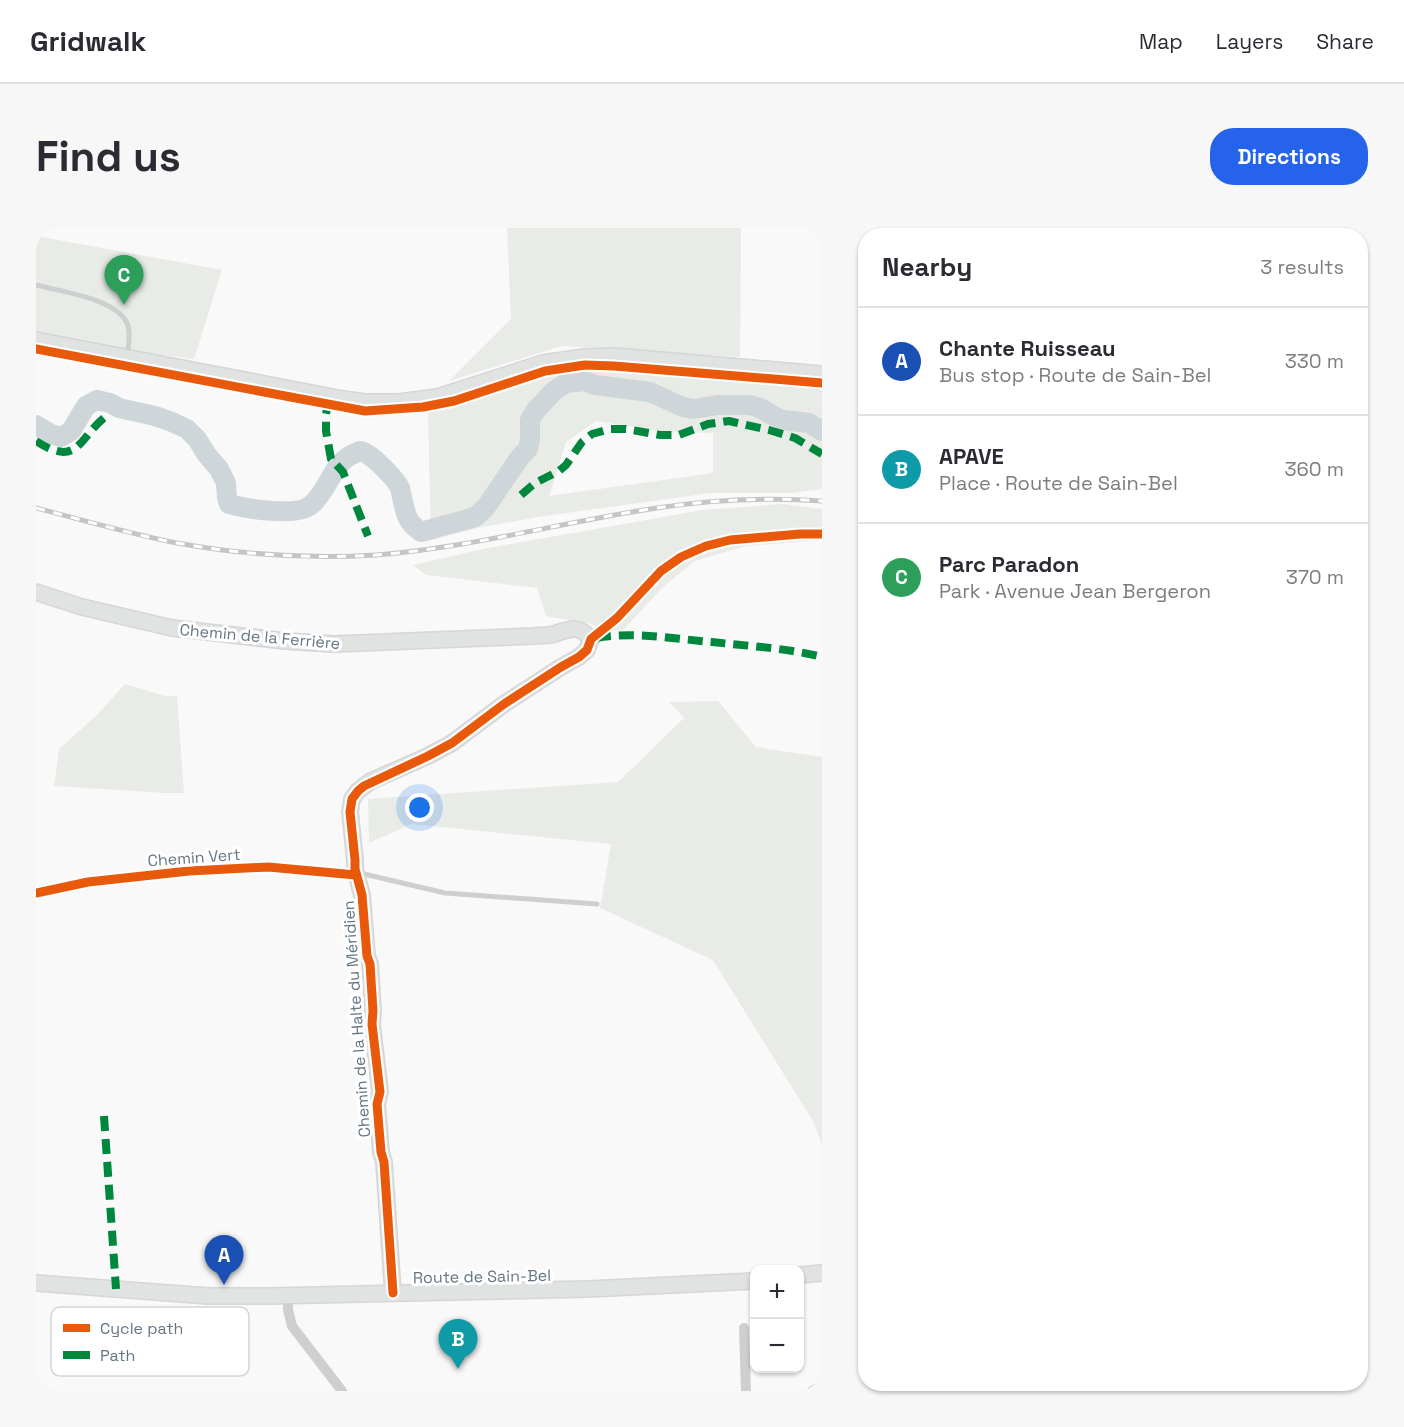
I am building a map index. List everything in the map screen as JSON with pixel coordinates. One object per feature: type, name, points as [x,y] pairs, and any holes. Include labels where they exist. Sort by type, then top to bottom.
[{"type":"street","points":[[36,340],[365,402],[399,402],[437,397],[543,363],[584,357],[615,356],[822,374]]},
{"type":"street","name":"Chemin de la Halte du Méridien","points":[[393,1293],[384,1162],[377,1104],[380,1092],[372,1024],[370,964],[367,956],[362,895],[356,875],[350,812],[352,799],[358,791],[371,782],[452,743],[504,704],[579,657],[587,650],[591,639],[617,618],[661,571],[681,557],[706,546],[730,540],[822,534]]},
{"type":"street","name":"Chemin de la Ferrière","points":[[36,592],[82,607],[172,628],[285,641],[334,644],[533,636],[576,628],[582,630],[591,639]]},
{"type":"street","name":"Chemin Vert","points":[[36,893],[88,882],[189,871],[268,867],[356,875]]},
{"type":"street","points":[[804,1275],[822,1273]]},
{"type":"street","name":"Route de Sain-Bel","points":[[36,1283],[208,1296],[288,1296],[589,1289],[750,1281]]},
{"type":"street","points":[[804,1281],[822,1281]]},
{"type":"street","points":[[288,1296],[288,1310],[292,1326],[342,1391]]},
{"type":"street","points":[[744,1329],[746,1391]]},
{"type":"street","points":[[812,1391],[822,1386]]},
{"type":"lane","points":[[36,285],[100,301],[117,310],[127,323],[129,332],[127,357]]},
{"type":"lane","points":[[356,875],[364,874],[446,893],[597,904]]},
{"type":"shaded area","points":[[507,228],[741,228],[740,357],[562,346],[449,381],[511,319]]},
{"type":"shaded area","points":[[36,236],[222,270],[194,359],[36,339]]},
{"type":"shaded area","points":[[587,371],[822,384],[822,489],[792,493],[711,493],[538,517],[477,528],[431,540],[428,413],[555,374]],"holes":[[[596,421],[658,431],[713,433],[713,473],[549,496],[566,442]]]},
{"type":"shaded area","points":[[783,504],[822,509],[822,540],[746,546],[695,561],[665,585],[623,630],[602,631],[591,624],[546,616],[537,588],[426,575],[413,565],[488,548],[703,510]]},
{"type":"shaded area","points":[[125,684],[165,696],[177,696],[184,793],[54,786],[59,749],[96,716]]},
{"type":"shaded area","points":[[718,701],[756,747],[822,757],[822,1145],[814,1123],[713,960],[600,908],[611,844],[411,824],[369,843],[368,799],[618,782],[684,718],[669,702]]},
{"type":"waterway","points":[[36,425],[61,437],[71,431],[86,406],[97,400],[172,422],[187,429],[219,469],[226,483],[229,504],[271,511],[295,511],[311,505],[322,493],[339,465],[351,455],[360,451],[364,452],[376,460],[398,484],[407,517],[421,532],[475,517],[486,507],[528,449],[530,420],[536,410],[554,391],[566,383],[585,381],[595,385],[650,392],[683,407],[693,409],[718,405],[750,405],[783,420],[809,423],[822,431]]},
{"type":"railway","points":[[36,508],[177,543],[252,553],[326,556],[411,552],[693,503],[757,499],[822,501]]},
{"type":"marked path","points":[[329,399],[326,431],[331,459],[343,472],[368,536]]},
{"type":"marked path","points":[[36,441],[50,449],[61,452],[69,451],[76,447],[105,417]]},
{"type":"marked path","points":[[521,495],[535,483],[566,465],[582,442],[592,434],[610,429],[679,435],[708,424],[729,421],[795,438],[822,454]]},
{"type":"marked path","points":[[596,638],[625,635],[654,636],[795,651],[822,657]]},
{"type":"marked path","points":[[104,1116],[116,1289]]},
{"type":"cycle path","points":[[36,349],[365,411],[423,407],[454,401],[545,371],[585,365],[822,383]]},
{"type":"cycle path","points":[[393,1293],[384,1162],[377,1104],[380,1092],[372,1024],[370,964],[367,956],[362,895],[355,869],[350,812],[352,799],[364,786],[452,743],[504,704],[579,657],[587,650],[591,639],[617,618],[661,571],[681,557],[706,546],[730,540],[822,534]]},
{"type":"cycle path","points":[[36,893],[88,882],[189,871],[268,867],[356,875]]},
{"type":"place","name":"Parc Paradon","points":[[124,305]]},
{"type":"place","name":"Chante Ruisseau","points":[[224,1285]]},
{"type":"place","name":"APAVE","points":[[458,1369]]}]
